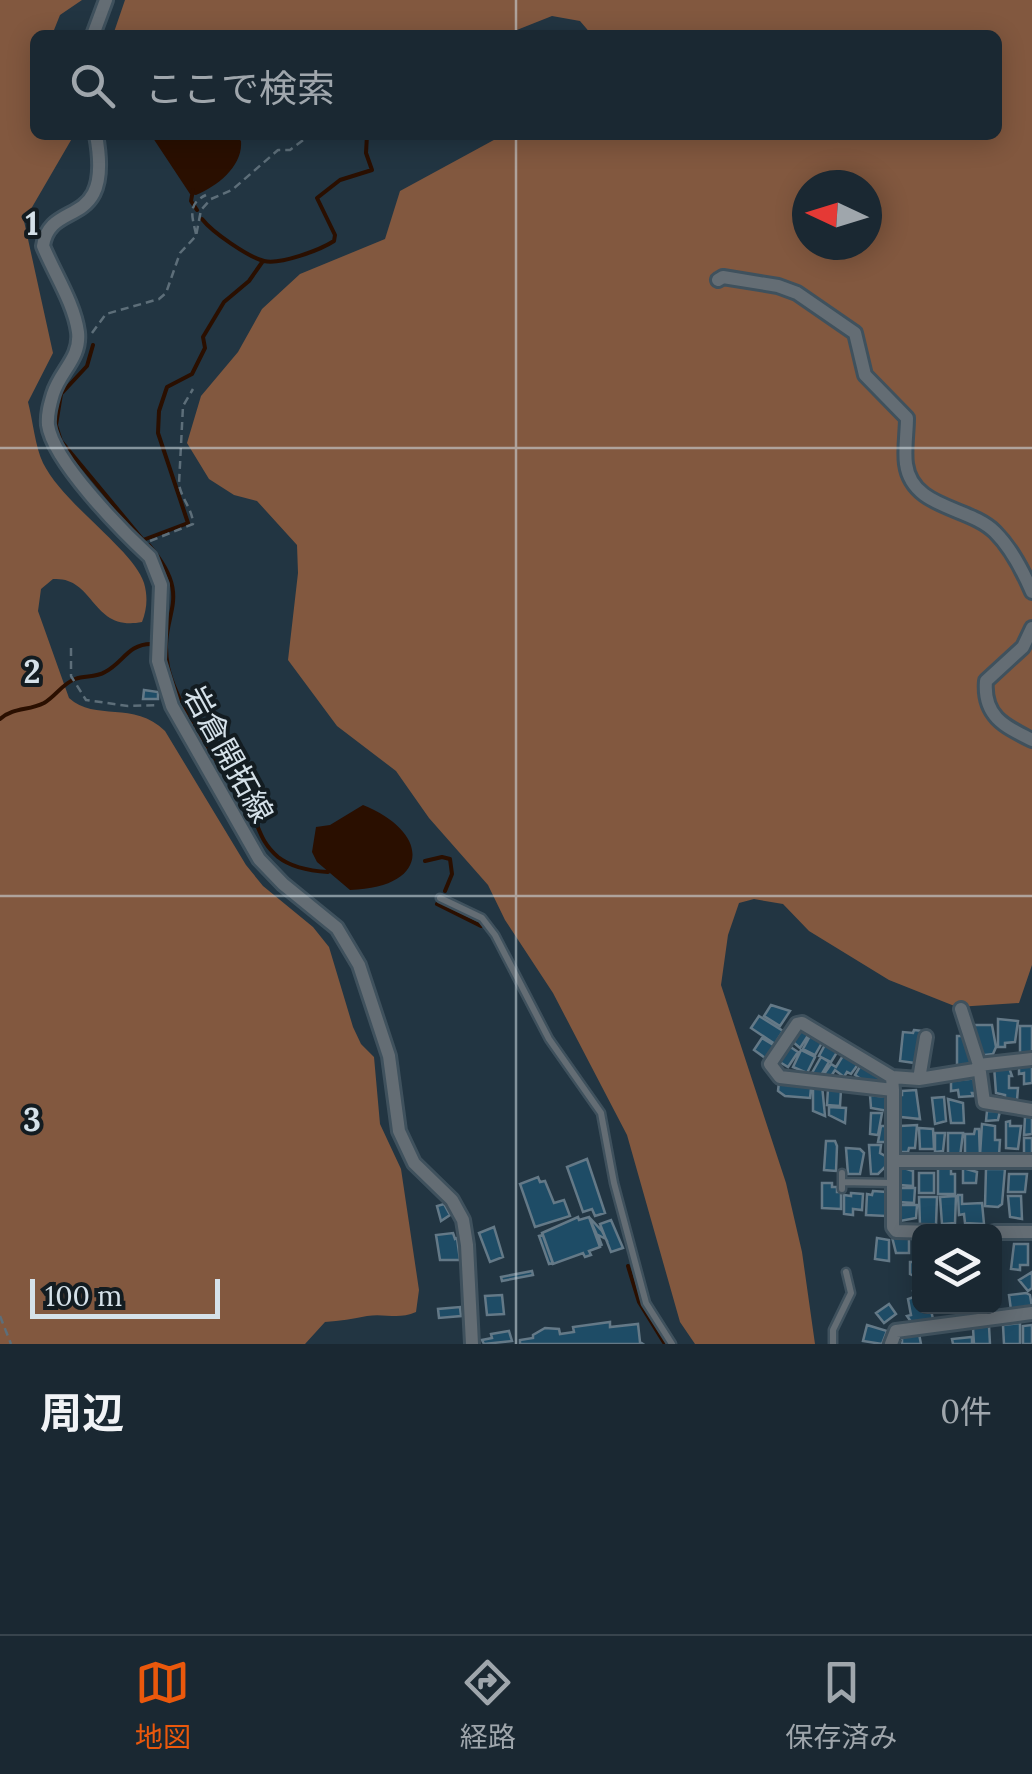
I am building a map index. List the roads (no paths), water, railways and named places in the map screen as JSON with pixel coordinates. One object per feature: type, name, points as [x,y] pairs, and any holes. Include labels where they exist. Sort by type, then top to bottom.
[{"type":"street","points":[[94,30],[106,0]]},
{"type":"street","name":"岩倉開拓線","points":[[96,140],[100,177],[97,190],[80,210],[52,225],[45,234],[44,246],[72,310],[78,342],[76,355],[56,385],[49,409],[53,442],[63,461],[150,557],[161,585],[158,661],[170,702],[259,859],[337,928],[359,965],[389,1056],[399,1131],[414,1162],[452,1200],[463,1220],[472,1344]]},
{"type":"street","points":[[718,280],[778,286],[796,293],[855,333],[865,375],[907,418],[906,464],[910,478],[926,497],[970,515],[994,531],[1020,564],[1032,592]]},
{"type":"street","points":[[1032,628],[1023,647],[986,682],[985,697],[997,721],[1032,740]]},
{"type":"street","points":[[961,1009],[979,1065],[984,1102],[1032,1110]]},
{"type":"street","points":[[893,1084],[802,1023],[797,1024],[770,1064],[780,1078],[893,1084],[975,1070],[979,1065],[1032,1059]]},
{"type":"street","points":[[920,1079],[926,1037]]},
{"type":"street","points":[[893,1084],[893,1227],[896,1231],[912,1231]]},
{"type":"street","points":[[893,1161],[1032,1161]]},
{"type":"street","points":[[1002,1232],[1032,1232]]},
{"type":"street","points":[[891,1344],[896,1330],[1032,1313]]},
{"type":"lane","points":[[440,898],[482,918],[496,935],[549,1039],[601,1113],[614,1184],[646,1304],[672,1344]]},
{"type":"lane","points":[[842,1181],[893,1183]]},
{"type":"lane","points":[[833,1344],[833,1330],[852,1293],[846,1272]]},
{"type":"waterway","points":[[202,219],[231,243],[264,261],[289,259],[328,245],[335,235],[317,198],[340,180],[372,170],[367,140]]},
{"type":"waterway","points":[[193,190],[191,201],[197,210]]},
{"type":"waterway","points":[[93,345],[87,366],[61,394],[56,425],[61,441],[143,540],[188,523],[158,433],[159,411],[167,387],[192,374],[205,348],[203,337],[224,302],[249,281],[263,261]]},
{"type":"waterway","points":[[149,545],[171,580],[168,667],[191,720],[247,805],[271,851],[295,866],[328,872]]},
{"type":"waterway","points":[[0,719],[44,703],[70,681],[101,674],[131,650],[151,644]]},
{"type":"waterway","points":[[425,861],[450,859],[452,874],[445,891]]},
{"type":"waterway","points":[[437,904],[481,926]]},
{"type":"waterway","points":[[628,1266],[639,1302],[665,1344]]}]
